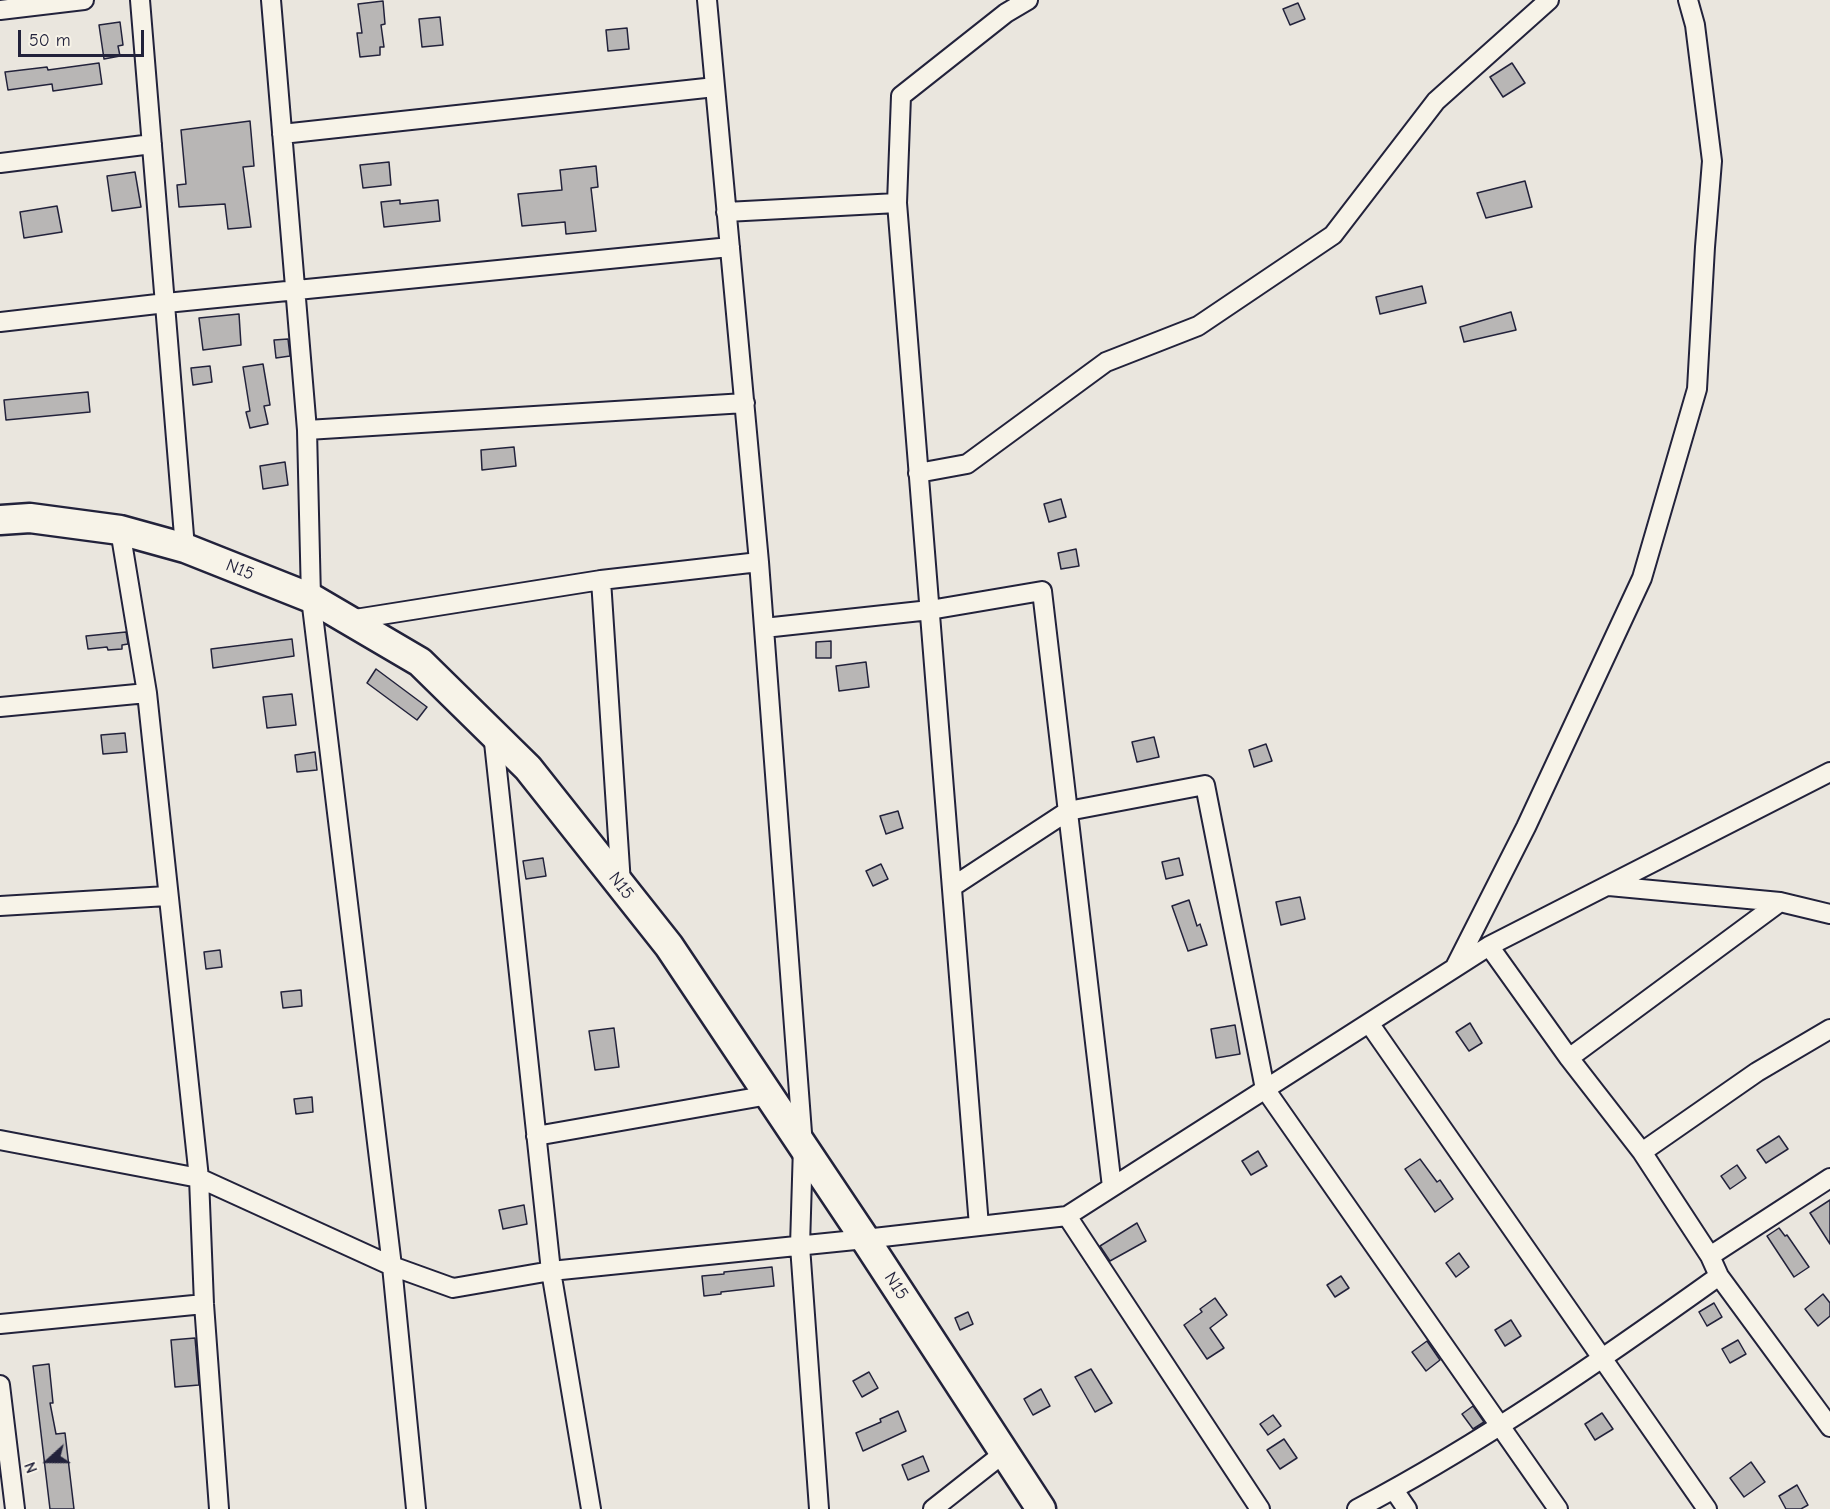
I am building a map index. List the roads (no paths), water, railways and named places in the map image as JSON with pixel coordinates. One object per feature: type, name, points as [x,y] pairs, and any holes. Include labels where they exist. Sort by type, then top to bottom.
[{"type":"main road","name":"N15","points":[[0,520],[30,518],[120,531],[185,548],[311,598],[420,662],[528,768],[669,945],[1041,1509]]},
{"type":"street","points":[[0,10],[84,0]]},
{"type":"street","points":[[140,0],[185,548]]},
{"type":"street","points":[[271,0],[307,430],[311,598],[392,1266],[416,1509]]},
{"type":"street","points":[[707,0],[759,562],[803,1146],[800,1246],[819,1509]]},
{"type":"street","points":[[979,1226],[897,203],[901,96],[1006,14],[1028,0]]},
{"type":"street","points":[[918,472],[968,464],[1106,362],[1198,326],[1332,235],[1436,101],[1550,0]]},
{"type":"street","points":[[1454,969],[1526,827],[1642,578],[1697,389],[1712,161],[1695,25],[1688,0]]},
{"type":"street","points":[[282,134],[715,87]]},
{"type":"street","points":[[0,163],[152,144]]},
{"type":"street","points":[[726,212],[897,203]]},
{"type":"street","points":[[0,322],[166,303],[730,247]]},
{"type":"street","points":[[307,430],[744,403]]},
{"type":"street","points":[[120,531],[147,693],[199,1179],[204,1304],[219,1509]]},
{"type":"street","points":[[349,620],[601,580],[759,562]]},
{"type":"street","points":[[601,580],[621,885]]},
{"type":"street","points":[[764,628],[930,610],[1042,591],[1112,1188]]},
{"type":"street","points":[[0,707],[147,693]]},
{"type":"street","points":[[493,733],[551,1271],[591,1509]]},
{"type":"street","points":[[0,1140],[199,1179],[392,1266],[453,1288],[551,1271],[1067,1216],[1489,946],[1830,772]]},
{"type":"street","points":[[952,887],[1068,811],[1204,785],[1265,1089],[1558,1509]]},
{"type":"street","points":[[1608,886],[1780,902],[1830,914]]},
{"type":"street","points":[[0,906],[167,896]]},
{"type":"street","points":[[1569,1058],[1780,902]]},
{"type":"street","points":[[1489,946],[1569,1058],[1642,1152],[1710,1256],[1719,1276],[1830,1427]]},
{"type":"street","points":[[1369,1023],[1707,1509]]},
{"type":"street","points":[[1642,1152],[1756,1072],[1830,1029]]},
{"type":"street","points":[[536,1136],[769,1095]]},
{"type":"street","points":[[1710,1256],[1830,1178]]},
{"type":"street","points":[[1067,1216],[1260,1509]]},
{"type":"street","points":[[1358,1509],[1394,1490],[1603,1359],[1719,1276]]},
{"type":"street","points":[[0,1324],[204,1304]]},
{"type":"street","points":[[0,1385],[15,1509]]},
{"type":"street","points":[[933,1509],[1005,1453]]},
{"type":"street","points":[[1394,1490],[1407,1509]]}]
